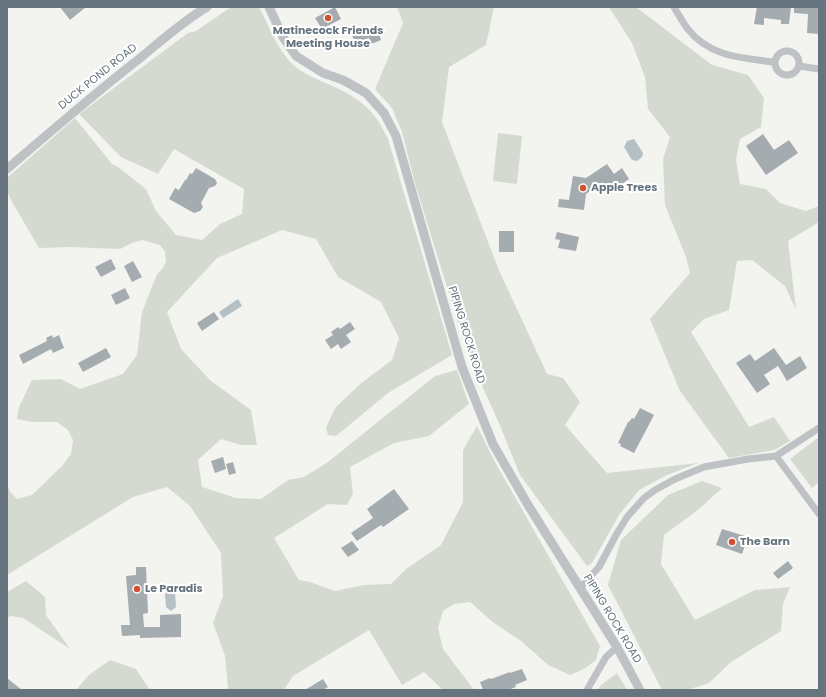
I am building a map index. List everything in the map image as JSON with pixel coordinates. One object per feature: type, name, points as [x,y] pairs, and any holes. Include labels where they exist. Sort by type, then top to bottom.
[{"type":"street","name":"DUCK POND ROAD","points":[[7,169],[110,81],[194,15],[207,7]]},
{"type":"street","name":"PIPING ROCK ROAD","points":[[269,7],[284,39],[296,56],[323,73],[343,80],[366,93],[384,113],[396,136],[462,367],[493,444],[528,505],[617,647],[640,690]]},
{"type":"street","points":[[674,7],[687,28],[705,44],[717,52],[730,56],[774,62]]},
{"type":"street","points":[[786,51],[793,53],[798,59],[799,66],[794,73],[787,76],[779,73],[774,62],[779,54],[786,51]]},
{"type":"street","points":[[799,66],[819,69]]},
{"type":"street","points":[[580,588],[599,567],[627,517],[644,498],[655,490],[675,479],[704,467],[748,459],[776,456],[819,428]]},
{"type":"street","points":[[776,456],[819,514]]},
{"type":"street","points":[[588,690],[606,657],[617,647]]},
{"type":"shaded area","points":[[231,7],[259,7],[274,38],[289,61],[305,74],[354,97],[369,110],[382,127],[388,139],[452,355],[388,393],[336,436],[328,435],[326,428],[335,408],[360,384],[392,360],[399,338],[381,302],[338,277],[316,239],[282,230],[217,258],[167,312],[181,349],[211,381],[251,410],[257,445],[241,445],[221,439],[198,460],[202,487],[236,498],[261,499],[288,480],[304,477],[328,462],[435,376],[457,370],[469,404],[429,436],[394,443],[350,467],[353,494],[347,505],[328,504],[274,538],[299,580],[310,582],[335,591],[364,585],[391,584],[406,569],[441,545],[463,502],[463,450],[477,426],[495,462],[600,646],[596,660],[584,669],[570,675],[548,665],[521,641],[494,623],[470,602],[454,604],[443,611],[438,628],[443,649],[474,690],[443,690],[424,672],[402,685],[369,630],[293,676],[284,690],[226,690],[228,688],[225,656],[213,623],[223,596],[221,553],[190,506],[167,487],[133,497],[7,575],[7,483],[10,492],[17,499],[32,495],[62,466],[71,454],[73,440],[68,430],[57,422],[32,422],[17,419],[19,407],[32,380],[61,379],[80,389],[123,374],[137,355],[142,312],[157,274],[163,268],[166,261],[165,252],[160,245],[142,240],[120,249],[70,247],[39,248],[11,200],[7,191],[7,178],[75,118],[112,164],[146,189],[156,211],[176,235],[202,240],[220,224],[242,214],[244,189],[174,149],[158,174],[121,157],[79,114],[188,33],[196,31]]},
{"type":"shaded area","points":[[397,7],[494,7],[486,45],[449,67],[442,122],[498,268],[547,374],[563,378],[580,402],[565,425],[607,473],[698,463],[667,475],[639,490],[619,515],[592,563],[587,566],[520,475],[499,423],[468,355],[416,187],[402,132],[392,108],[375,89],[403,23]]},
{"type":"shaded area","points":[[609,7],[636,7],[712,65],[748,75],[764,98],[761,127],[740,139],[736,160],[740,184],[766,189],[780,203],[806,211],[819,206],[819,222],[788,241],[796,310],[785,286],[752,260],[737,261],[729,310],[704,319],[691,332],[749,427],[774,417],[790,441],[774,450],[729,458],[680,391],[650,319],[690,273],[686,257],[665,205],[663,159],[670,137],[648,109],[645,77],[632,43]]},
{"type":"shaded area","points":[[498,133],[522,136],[517,184],[493,181]]},
{"type":"shaded area","points":[[634,139],[643,153],[642,157],[637,161],[632,160],[624,147],[627,141]]},
{"type":"shaded area","points":[[238,299],[242,306],[223,318],[219,312]]},
{"type":"shaded area","points":[[819,437],[819,482],[812,488],[790,459]]},
{"type":"shaded area","points":[[702,481],[722,488],[699,509],[664,535],[661,564],[695,620],[755,590],[790,587],[783,604],[781,631],[731,662],[709,683],[687,690],[662,690],[608,585],[621,540],[668,495]]},
{"type":"shaded area","points":[[26,581],[45,597],[46,615],[70,649],[23,618],[11,616],[7,618],[7,592]]},
{"type":"shaded area","points":[[170,590],[175,593],[176,607],[171,611],[166,607],[165,594]]},
{"type":"shaded area","points":[[110,660],[136,669],[150,690],[76,690],[89,675]]},
{"type":"shaded area","points":[[617,673],[627,690],[598,690],[600,686]]},
{"type":"building","points":[[60,7],[86,7],[70,20]]},
{"type":"building","name":"Matinecock Friends Meeting House","points":[[335,7],[341,19],[322,29],[315,18]]},
{"type":"building","points":[[757,7],[791,7],[789,24],[781,24],[781,20],[764,18],[764,25],[754,24]]},
{"type":"building","points":[[794,7],[819,7],[819,34],[807,33],[808,14],[794,13]]},
{"type":"building","points":[[376,25],[381,40],[371,44],[369,38],[355,43],[352,35]]},
{"type":"building","points":[[763,134],[774,150],[789,140],[798,153],[766,175],[746,146]]},
{"type":"building","name":"Apple Trees","points":[[607,164],[614,174],[622,168],[629,179],[609,193],[602,183],[586,194],[584,210],[558,207],[559,199],[569,200],[573,176],[586,178]]},
{"type":"building","points":[[196,168],[215,179],[217,183],[215,186],[209,188],[201,203],[203,207],[200,211],[194,213],[169,199],[175,188],[179,190],[190,173],[192,174]]},
{"type":"building","points":[[499,231],[514,231],[514,252],[499,252]]},
{"type":"building","points":[[557,232],[579,237],[576,251],[558,248],[560,240],[555,239]]},
{"type":"building","points":[[111,259],[116,269],[101,277],[95,267]]},
{"type":"building","points":[[133,261],[142,277],[132,282],[124,266]]},
{"type":"building","points":[[125,288],[130,298],[116,305],[111,295]]},
{"type":"building","points":[[214,312],[219,319],[202,331],[197,323]]},
{"type":"building","points":[[350,322],[355,329],[346,335],[351,342],[341,349],[338,344],[331,349],[325,340],[333,335],[331,332],[338,327],[340,329]]},
{"type":"building","points":[[52,335],[53,338],[59,335],[64,348],[53,353],[51,349],[23,364],[19,355],[47,341],[46,338]]},
{"type":"building","points":[[106,348],[111,357],[83,372],[78,363]]},
{"type":"building","points":[[774,348],[786,365],[800,356],[807,368],[787,381],[778,366],[764,375],[770,384],[757,393],[736,363],[750,354],[755,361]]},
{"type":"building","points":[[640,408],[654,415],[634,453],[620,446],[621,444],[618,443],[628,422],[632,418],[634,419]]},
{"type":"building","points":[[223,457],[226,469],[215,473],[211,461]]},
{"type":"building","points":[[233,462],[236,473],[229,475],[226,464]]},
{"type":"building","points":[[394,489],[409,509],[383,527],[381,525],[357,541],[351,533],[373,518],[367,509]]},
{"type":"building","name":"The Barn","points":[[722,529],[748,537],[742,554],[716,545]]},
{"type":"building","points":[[352,541],[359,550],[348,557],[341,548]]},
{"type":"building","points":[[788,561],[793,568],[778,579],[773,573]]},
{"type":"building","points":[[136,567],[146,567],[148,613],[143,614],[144,627],[160,627],[160,615],[181,614],[181,637],[140,638],[140,635],[122,636],[121,625],[130,625],[126,576],[136,575]]},
{"type":"building","points":[[522,669],[527,680],[515,685],[516,687],[508,690],[483,690],[480,682]]},
{"type":"building","points":[[7,678],[22,690],[7,690]]},
{"type":"building","points":[[323,679],[328,687],[323,690],[305,690]]},
{"type":"place","name":"Matinecock Friends Meeting House","points":[[328,18]]},
{"type":"place","name":"Apple Trees","points":[[583,188]]},
{"type":"place","name":"The Barn","points":[[732,542]]},
{"type":"place","name":"Le Paradis","points":[[137,589]]}]
